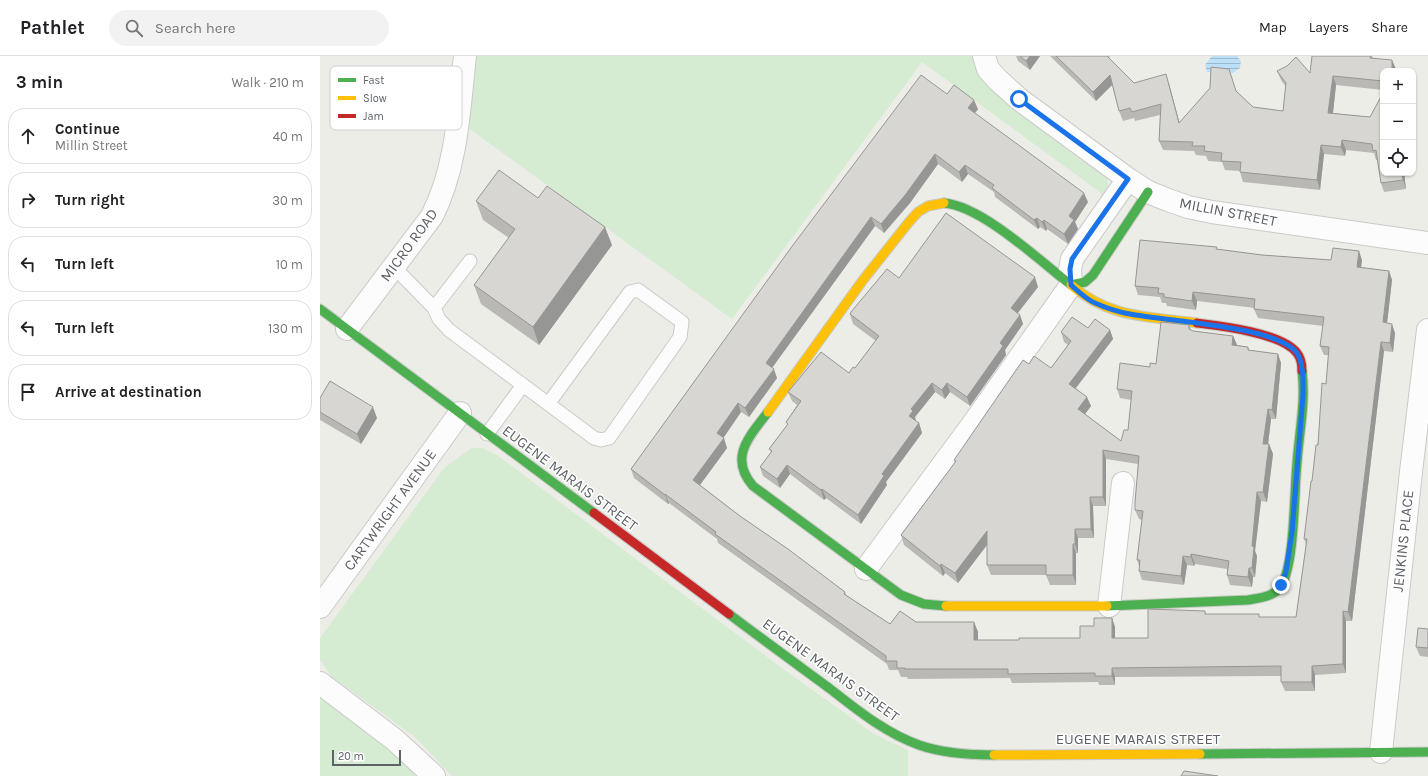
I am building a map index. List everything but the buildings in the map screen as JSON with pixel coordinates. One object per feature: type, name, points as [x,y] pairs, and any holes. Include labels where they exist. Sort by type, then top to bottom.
[{"type":"street","name":"MICRO ROAD","points":[[462,79],[465,56]]},
{"type":"street","name":"MILLIN STREET","points":[[984,56],[988,69],[1019,99],[1148,192],[1188,207],[1212,212],[1428,243]]},
{"type":"street","name":"MICRO ROAD","points":[[347,329],[432,216],[443,195],[452,157],[455,130]]},
{"type":"street","points":[[866,569],[975,421],[1071,285],[1070,269],[1072,259],[1128,179]]},
{"type":"street","points":[[1071,285],[1085,282],[1093,275],[1148,192]]},
{"type":"street","points":[[938,203],[954,204],[966,208],[999,229],[1071,285],[1093,303],[1111,310],[1130,314],[1229,327],[1279,340],[1297,353],[1303,377],[1292,532],[1286,572],[1281,585],[1274,593],[1264,597],[1248,600],[1109,606],[962,607],[924,604],[901,595],[750,484],[744,474],[741,466],[741,456],[744,445],[863,280],[909,222],[918,212],[928,206],[938,203]]},
{"type":"street","name":"EUGENE MARAIS STREET","points":[[320,309],[859,711],[899,736],[919,745],[941,750],[974,754],[1428,752]]},
{"type":"street","name":"JENKINS PLACE","points":[[1381,752],[1419,472],[1428,330]]},
{"type":"street","name":"CARTWRIGHT AVENUE","points":[[320,607],[460,413]]},
{"type":"street","points":[[1109,606],[1123,483]]},
{"type":"street","points":[[320,683],[395,740],[434,776]]},
{"type":"lane","points":[[434,308],[470,261]]},
{"type":"lane","points":[[394,267],[434,308],[439,319],[449,330],[522,385],[594,438],[601,440],[609,438],[680,337],[682,322],[638,290],[630,292],[548,404]]},
{"type":"lane","points":[[487,434],[522,385]]},
{"type":"green space","points":[[476,56],[975,56],[1107,175],[1108,187],[1102,200],[1101,193],[922,62],[732,319],[467,127]]},
{"type":"green space","points":[[471,448],[483,448],[497,455],[783,669],[874,734],[908,750],[908,776],[452,776],[415,737],[332,677],[320,660],[320,638],[444,468]]},
{"type":"green space","points":[[320,694],[424,776],[320,776]]},
{"type":"water","points":[[1212,56],[1237,56],[1241,61],[1240,68],[1233,73],[1207,72],[1205,65]]},
{"type":"traffic: fast","points":[[944,203],[959,206],[993,224],[1027,249],[1071,285],[1085,282],[1093,275],[1148,192]]},
{"type":"traffic: fast","points":[[320,309],[594,513]]},
{"type":"traffic: fast","points":[[1107,606],[1248,600],[1270,595],[1278,590],[1286,576],[1293,527],[1297,463],[1303,405],[1302,371]]},
{"type":"traffic: fast","points":[[768,412],[749,438],[744,447],[742,456],[742,466],[753,486],[901,595],[924,604],[946,606]]},
{"type":"traffic: fast","points":[[729,614],[860,712],[894,734],[919,745],[946,752],[994,755]]},
{"type":"traffic: fast","points":[[1200,754],[1428,752]]},
{"type":"traffic: slow","points":[[768,412],[863,280],[909,222],[918,212],[928,206],[944,203]]},
{"type":"traffic: slow","points":[[1071,285],[1100,304],[1115,310],[1146,317],[1197,323]]},
{"type":"traffic: slow","points":[[946,606],[1107,606]]},
{"type":"traffic: slow","points":[[994,755],[1200,754]]},
{"type":"traffic: jam","points":[[1197,323],[1251,332],[1279,340],[1297,353],[1302,371]]},
{"type":"traffic: jam","points":[[594,513],[729,614]]},
{"type":"route","points":[[1019,99],[1128,179],[1088,234],[1072,259],[1070,269],[1071,285],[1093,303],[1111,310],[1130,314],[1229,327],[1279,340],[1297,353],[1303,377],[1303,395],[1292,532],[1286,572],[1281,585]]}]
